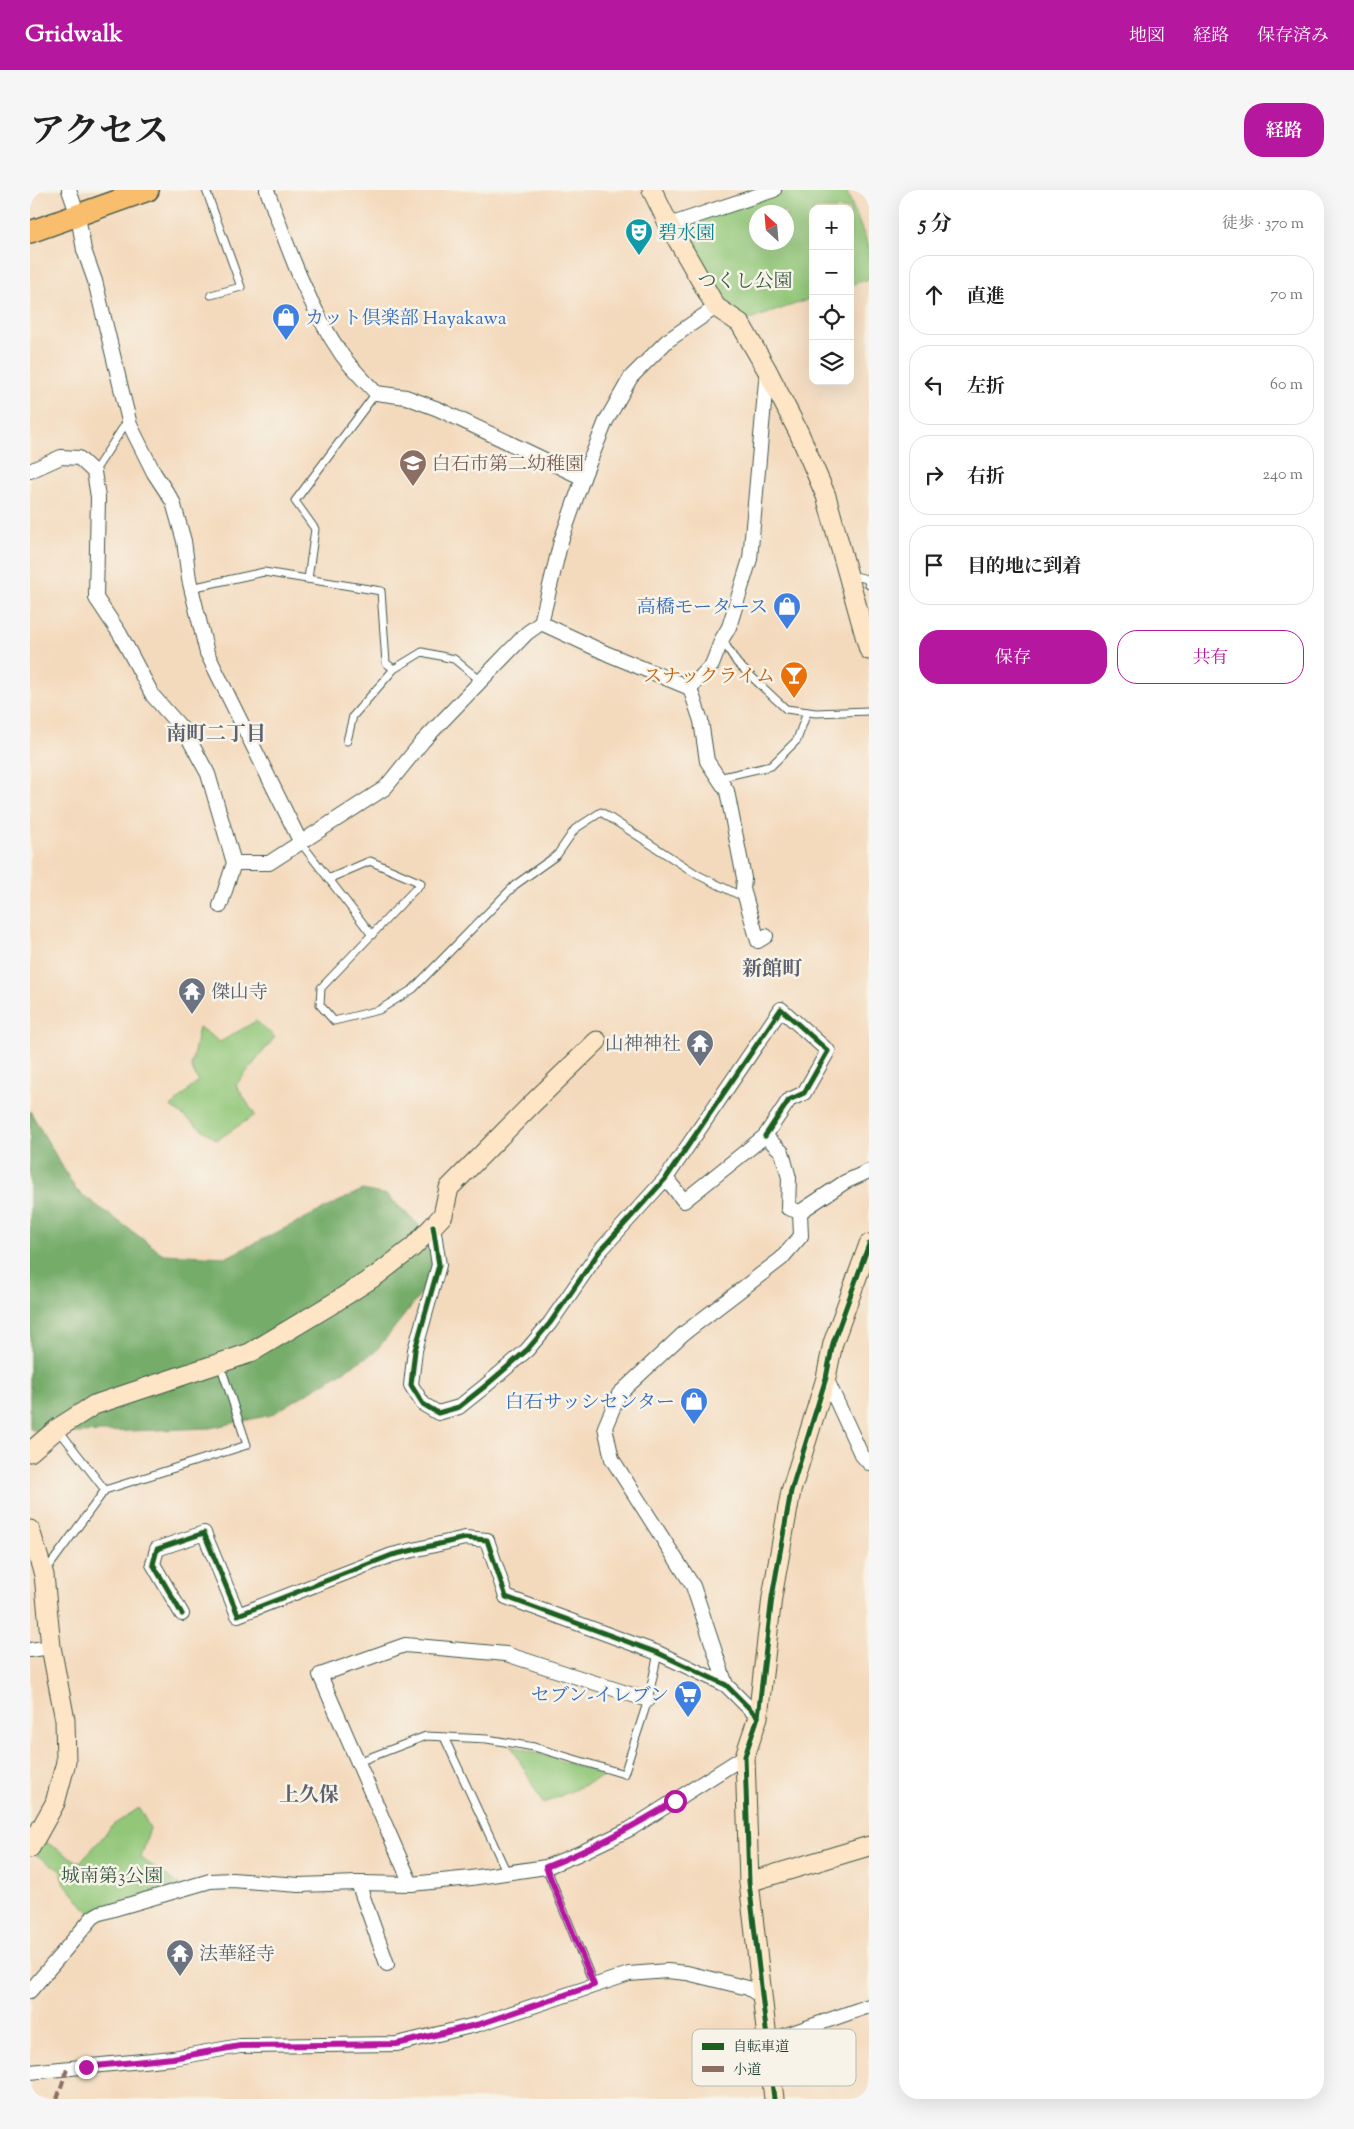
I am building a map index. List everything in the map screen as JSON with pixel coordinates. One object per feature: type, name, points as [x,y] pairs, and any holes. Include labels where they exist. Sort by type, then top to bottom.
[{"type":"main road","points":[[30,232],[148,190]]},
{"type":"street","points":[[69,190],[78,216],[84,250],[95,281],[129,419],[154,473],[173,502],[184,541],[191,588],[207,653],[300,843]]},
{"type":"street","points":[[267,190],[288,248],[317,312],[343,356],[376,393],[406,397],[438,409],[583,478]]},
{"type":"street","points":[[652,190],[669,225],[716,307],[740,323],[767,370],[799,433],[826,496],[869,650]]},
{"type":"street","points":[[669,225],[750,193],[774,190]]},
{"type":"street","points":[[234,863],[269,863],[385,788],[423,741],[480,681],[541,622],[561,541],[583,478],[606,421],[631,377],[667,341],[716,307]]},
{"type":"street","points":[[690,688],[712,665],[722,639],[729,628],[750,559],[767,370]]},
{"type":"street","points":[[30,471],[61,457],[80,458],[94,472],[98,497],[96,598],[120,634],[153,696],[185,732],[208,774],[234,863],[220,906]]},
{"type":"street","points":[[541,622],[608,654],[690,688],[701,721],[707,761],[727,791],[744,878],[743,890],[758,941],[766,936]]},
{"type":"street","points":[[433,1226],[439,1264],[415,1350],[411,1385],[423,1404],[438,1413],[459,1406],[484,1388],[527,1350],[550,1323],[599,1252],[666,1178],[781,1009],[828,1051],[804,1093],[789,1100],[765,1136],[684,1201],[666,1178]]},
{"type":"street","points":[[30,1452],[58,1428],[94,1405],[250,1353],[332,1304],[384,1269],[412,1247],[443,1216],[449,1188],[597,1041]]},
{"type":"street","points":[[765,1136],[782,1152],[790,1178],[788,1208],[800,1212]]},
{"type":"street","points":[[800,1212],[845,1182],[869,1171]]},
{"type":"street","points":[[726,1685],[693,1586],[612,1459],[605,1427],[619,1394],[651,1362],[781,1259],[801,1236],[800,1212]]},
{"type":"street","points":[[765,2029],[749,1882],[745,1756],[758,1717],[772,1597],[792,1491],[826,1378],[833,1343],[869,1244]]},
{"type":"street","points":[[826,1378],[861,1454],[869,1463]]},
{"type":"street","points":[[30,1530],[44,1574],[51,1647],[65,1720],[66,1762],[55,1803],[30,1848]]},
{"type":"street","points":[[182,1614],[153,1564],[157,1549],[204,1533],[238,1615],[392,1555],[465,1538],[487,1540],[506,1597],[658,1653],[726,1685],[758,1717]]},
{"type":"street","points":[[411,1884],[320,1675],[404,1645],[506,1654],[648,1700]]},
{"type":"street","points":[[30,1650],[51,1647]]},
{"type":"street","points":[[30,1991],[93,1917],[100,1913],[210,1881],[232,1880],[299,1885],[411,1884],[546,1867],[630,1829],[745,1756]]},
{"type":"street","points":[[749,1882],[869,1846]]},
{"type":"street","points":[[358,1883],[387,1964]]},
{"type":"street","points":[[30,2072],[173,2058],[240,2046],[397,2044],[480,2024],[628,1974],[667,1971],[711,1977],[748,1988],[761,1996]]},
{"type":"street","points":[[803,2029],[869,2006]]},
{"type":"street","points":[[772,2086],[774,2099]]},
{"type":"lane","points":[[206,190],[241,287],[211,294]]},
{"type":"lane","points":[[308,579],[315,529],[295,501],[376,393]]},
{"type":"lane","points":[[94,472],[129,419]]},
{"type":"lane","points":[[191,588],[264,572],[381,591],[386,663],[394,669]]},
{"type":"lane","points":[[848,575],[867,580],[869,584]]},
{"type":"lane","points":[[722,639],[737,663],[786,709],[816,713],[869,711]]},
{"type":"lane","points":[[347,741],[353,716],[394,669],[422,652],[454,659],[480,681]]},
{"type":"lane","points":[[718,778],[771,766],[798,740],[807,712]]},
{"type":"lane","points":[[328,879],[370,861],[421,883],[321,988],[320,1005],[334,1021],[379,1010],[414,989],[515,885],[557,855],[575,829],[601,812],[698,875],[736,894],[743,890]]},
{"type":"lane","points":[[300,843],[372,935]]},
{"type":"lane","points":[[44,1574],[105,1490],[247,1445],[220,1363]]},
{"type":"lane","points":[[58,1428],[105,1490]]},
{"type":"lane","points":[[358,1762],[426,1736],[487,1739],[534,1747],[624,1774],[648,1700],[658,1653]]},
{"type":"lane","points":[[444,1737],[507,1873]]},
{"type":"lane","points":[[546,1867],[594,1985]]},
{"type":"green space","name":"つくし公園","points":[[774,190],[846,190],[852,205],[809,205],[809,299],[740,323],[716,307],[669,225]]},
{"type":"green space","name":"つくし公園","points":[[854,210],[869,247],[869,279],[854,284]]},
{"type":"green space","points":[[256,1021],[275,1037],[236,1085],[255,1115],[217,1140],[171,1107],[198,1081],[191,1067],[199,1027],[220,1042]]},
{"type":"green space","points":[[30,1111],[76,1190],[163,1254],[227,1257],[362,1190],[387,1195],[418,1224],[441,1269],[375,1352],[271,1415],[210,1428],[50,1434],[30,1429]]},
{"type":"green space","points":[[511,1745],[606,1775],[543,1804]]},
{"type":"green space","name":"城南第3公園","points":[[139,1808],[150,1828],[141,1858],[184,1888],[93,1917],[65,1884],[61,1871],[30,1851],[36,1836],[80,1863],[113,1825]]},
{"type":"marked path","points":[[57,2099],[67,2069]]},
{"type":"cycle path","points":[[433,1226],[439,1265],[415,1350],[411,1385],[423,1404],[438,1413],[459,1407],[484,1387],[527,1350],[550,1323],[599,1252],[666,1178],[781,1009],[828,1051],[804,1093],[789,1100],[765,1136]]},
{"type":"cycle path","points":[[766,2029],[749,1882],[745,1756],[758,1717],[772,1597],[791,1491],[826,1378],[833,1343],[869,1244]]},
{"type":"cycle path","points":[[182,1614],[153,1564],[157,1549],[204,1533],[238,1615],[392,1555],[465,1538],[487,1540],[506,1597],[658,1653],[726,1685],[758,1717]]},
{"type":"cycle path","points":[[773,2086],[774,2099]]},
{"type":"place","name":"碧水園","points":[[639,256]]},
{"type":"place","name":"カット倶楽部 Hayakawa","points":[[286,341]]},
{"type":"place","name":"白石市第二幼稚園","points":[[413,487]]},
{"type":"place","name":"高橋モータース","points":[[787,630]]},
{"type":"place","name":"スナックライム","points":[[794,699]]},
{"type":"place","name":"傑山寺","points":[[192,1015]]},
{"type":"place","name":"山神神社","points":[[700,1067]]},
{"type":"place","name":"白石サッシセンター","points":[[694,1425]]},
{"type":"place","name":"セブン-イレブン","points":[[688,1718]]},
{"type":"place","name":"法華経寺","points":[[180,1977]]},
{"type":"district","name":"南町二丁目","points":[[216,733]]},
{"type":"district","name":"新館町","points":[[772,968]]},
{"type":"district","name":"上久保","points":[[309,1794]]},
{"type":"route","points":[[86,2067],[173,2058],[240,2046],[275,2044],[397,2044],[480,2024],[594,1985],[546,1867],[630,1829],[675,1801]]}]
